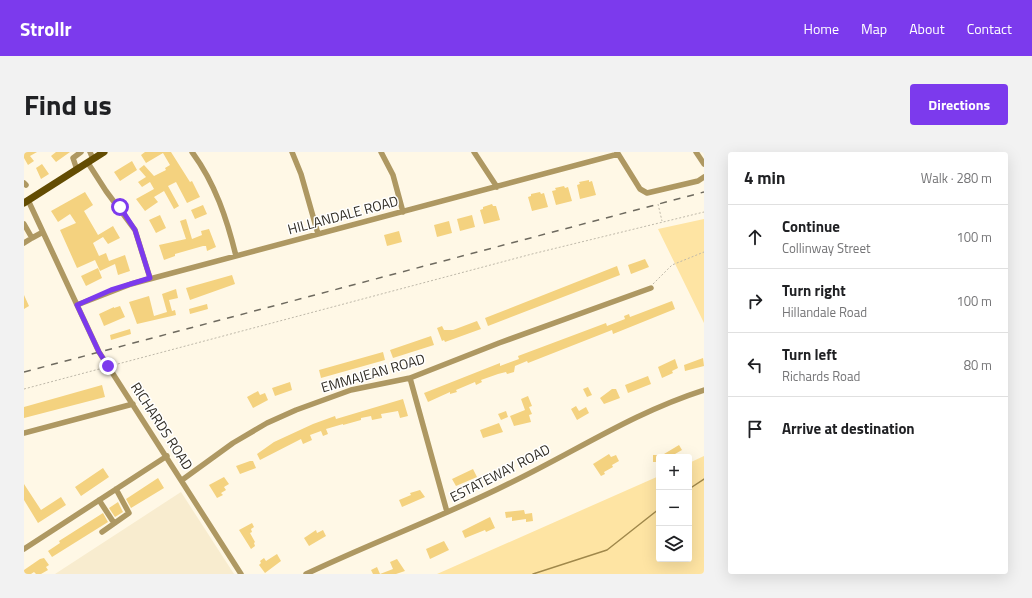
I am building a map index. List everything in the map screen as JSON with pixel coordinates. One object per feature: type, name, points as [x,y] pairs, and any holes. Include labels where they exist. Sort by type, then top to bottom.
[{"type":"main road","points":[[26,202],[77,170],[96,156]]},
{"type":"street","points":[[77,170],[74,158],[80,152]]},
{"type":"street","points":[[90,152],[96,156],[106,191],[135,230],[150,278]]},
{"type":"street","points":[[192,152],[215,192],[224,213],[236,256]]},
{"type":"street","points":[[292,152],[301,174],[318,234]]},
{"type":"street","points":[[381,152],[393,175],[403,212]]},
{"type":"street","points":[[474,152],[497,187]]},
{"type":"street","points":[[696,152],[704,164]]},
{"type":"street","points":[[617,153],[643,191],[650,193],[698,181],[704,177]]},
{"type":"street","name":"HILLANDALE ROAD","points":[[77,305],[111,290],[150,278],[497,187],[617,153]]},
{"type":"street","name":"RICHARDS ROAD","points":[[26,202],[43,232],[99,352],[167,456],[241,574]]},
{"type":"street","points":[[24,224],[32,238]]},
{"type":"street","points":[[24,243],[43,232]]},
{"type":"street","name":"EMMAJEAN ROAD","points":[[182,480],[233,443],[267,423],[296,410],[350,390],[410,378],[506,340],[651,288]]},
{"type":"street","points":[[410,378],[447,512]]},
{"type":"street","name":"ESTATEWAY ROAD","points":[[306,574],[511,483],[618,425],[686,395],[704,390]]},
{"type":"street","points":[[24,433],[133,404]]},
{"type":"street","points":[[24,549],[167,456]]},
{"type":"street","points":[[102,532],[130,512],[116,490]]},
{"type":"street","points":[[99,500],[114,523]]},
{"type":"path","points":[[658,204],[662,222]]},
{"type":"path","points":[[24,388],[524,256],[704,212]]},
{"type":"path","points":[[651,288],[656,280],[672,265],[704,252]]},
{"type":"shaded area","points":[[704,219],[704,323],[658,229]]},
{"type":"shaded area","points":[[704,456],[704,574],[437,574],[656,477],[656,562],[692,562],[692,462]]},
{"type":"shaded area","points":[[181,492],[234,574],[55,574]]},
{"type":"building","points":[[24,152],[37,152],[30,156],[34,161],[28,165],[24,158]]},
{"type":"building","points":[[56,152],[70,152],[56,162],[51,156]]},
{"type":"building","points":[[145,152],[171,152],[190,182],[192,181],[200,197],[187,203],[176,182],[168,186],[179,206],[174,209],[164,191],[154,197],[158,202],[145,211],[136,199],[154,189],[150,182],[142,187],[138,182],[146,177],[139,169],[144,165],[154,176],[166,170],[165,168],[170,165],[163,153],[146,163],[141,155]]},
{"type":"building","points":[[132,161],[137,170],[120,181],[114,172]]},
{"type":"building","points":[[42,164],[49,174],[41,179],[36,168]]},
{"type":"building","points":[[589,180],[589,182],[592,181],[596,195],[580,199],[577,185],[580,184],[579,182]]},
{"type":"building","points":[[564,186],[565,188],[568,187],[572,201],[556,205],[552,191],[556,190],[555,188]]},
{"type":"building","points":[[85,192],[93,205],[84,211],[98,235],[113,226],[120,238],[108,244],[103,237],[93,243],[99,256],[106,253],[109,261],[125,255],[130,271],[118,275],[115,264],[100,271],[95,260],[77,268],[60,230],[76,223],[70,214],[58,222],[51,211]]},
{"type":"building","points":[[540,192],[541,194],[544,193],[548,207],[532,211],[528,197],[531,196],[531,194]]},
{"type":"building","points":[[492,204],[493,206],[496,206],[500,220],[484,224],[480,210],[483,209],[483,207]]},
{"type":"building","points":[[203,205],[207,214],[195,219],[191,210]]},
{"type":"building","points":[[160,215],[166,228],[156,233],[149,220]]},
{"type":"building","points":[[472,215],[475,227],[460,231],[457,219]]},
{"type":"building","points":[[186,219],[192,239],[202,235],[201,231],[209,229],[216,247],[207,251],[206,246],[203,246],[175,254],[175,256],[164,260],[159,245],[186,239],[180,221]]},
{"type":"building","points":[[449,221],[452,233],[437,237],[434,225]]},
{"type":"building","points":[[399,231],[402,242],[387,246],[384,235]]},
{"type":"building","points":[[645,259],[649,267],[631,274],[628,265]]},
{"type":"building","points":[[617,266],[620,275],[488,326],[485,318]]},
{"type":"building","points":[[98,268],[102,278],[86,286],[81,276]]},
{"type":"building","points":[[232,275],[235,284],[190,300],[186,288]]},
{"type":"building","points":[[176,289],[178,298],[169,300],[172,311],[175,310],[176,315],[137,324],[129,302],[149,296],[154,316],[167,312],[162,294]]},
{"type":"building","points":[[24,295],[29,306],[24,309]]},
{"type":"building","points":[[672,301],[675,309],[613,334],[612,330],[528,363],[527,361],[515,366],[514,372],[498,374],[481,380],[482,382],[476,385],[475,382],[456,390],[457,392],[450,394],[450,392],[428,402],[424,393],[500,363],[500,366],[519,359],[518,356],[606,323],[607,326],[625,319],[624,316],[629,314],[630,317]]},
{"type":"building","points":[[207,304],[208,309],[190,314],[189,309]]},
{"type":"building","points":[[120,306],[125,317],[104,326],[99,314],[114,307]]},
{"type":"building","points":[[477,321],[481,329],[445,342],[444,340],[442,341],[437,328],[442,326],[444,330],[453,330]]},
{"type":"building","points":[[130,329],[131,334],[111,340],[110,335]]},
{"type":"building","points":[[431,336],[434,345],[393,358],[390,350]]},
{"type":"building","points":[[383,352],[385,360],[321,378],[319,370]]},
{"type":"building","points":[[703,358],[704,366],[685,371],[684,365]]},
{"type":"building","points":[[675,359],[678,368],[672,371],[673,373],[662,378],[658,367]]},
{"type":"building","points":[[648,376],[651,384],[628,393],[625,385]]},
{"type":"building","points":[[290,382],[292,390],[275,396],[272,388]]},
{"type":"building","points":[[102,385],[105,397],[24,418],[24,407]]},
{"type":"building","points":[[588,387],[592,395],[587,397],[583,389]]},
{"type":"building","points":[[612,389],[616,389],[620,398],[604,404],[600,398]]},
{"type":"building","points":[[258,391],[260,395],[265,393],[268,400],[253,408],[247,397]]},
{"type":"building","points":[[528,396],[532,406],[529,407],[532,414],[529,415],[531,422],[514,426],[510,416],[525,410],[521,399]]},
{"type":"building","points":[[403,399],[408,416],[400,418],[398,411],[381,414],[382,418],[372,420],[371,416],[361,418],[361,420],[326,429],[328,434],[323,436],[321,431],[310,435],[312,440],[303,444],[301,439],[260,460],[257,454],[274,442],[313,424],[335,416],[336,419]]},
{"type":"building","points":[[576,406],[579,411],[586,407],[589,413],[577,420],[571,409]]},
{"type":"building","points":[[506,411],[508,417],[501,420],[498,414]]},
{"type":"building","points":[[499,423],[503,432],[483,438],[480,430]]},
{"type":"building","points":[[679,445],[682,450],[675,454],[664,454]]},
{"type":"building","points":[[609,454],[611,457],[616,455],[619,461],[612,465],[613,467],[604,472],[605,474],[601,476],[593,464]]},
{"type":"building","points":[[653,455],[656,455],[656,462],[653,462]]},
{"type":"building","points":[[253,461],[256,468],[240,474],[236,466]]},
{"type":"building","points":[[103,468],[109,477],[81,496],[75,487]]},
{"type":"building","points":[[473,469],[477,477],[456,486],[452,479]]},
{"type":"building","points":[[224,477],[229,484],[224,487],[226,490],[221,493],[223,495],[217,498],[209,485]]},
{"type":"building","points":[[158,478],[164,488],[131,508],[126,499]]},
{"type":"building","points":[[24,484],[41,510],[61,497],[66,505],[38,523],[24,500]]},
{"type":"building","points":[[420,490],[425,497],[402,507],[399,500],[411,495],[410,493]]},
{"type":"building","points":[[118,502],[123,512],[115,517],[109,508]]},
{"type":"building","points":[[524,510],[525,514],[532,513],[533,521],[526,522],[526,519],[512,521],[512,517],[506,518],[505,512]]},
{"type":"building","points":[[103,513],[108,522],[52,557],[48,551],[60,543],[59,541]]},
{"type":"building","points":[[490,517],[495,528],[486,532],[485,530],[465,538],[462,531]]},
{"type":"building","points":[[252,523],[254,527],[251,529],[252,532],[250,533],[255,542],[255,546],[251,549],[239,530]]},
{"type":"building","points":[[316,530],[317,533],[323,530],[326,536],[309,546],[304,538]]},
{"type":"building","points":[[444,541],[449,550],[430,559],[426,549]]},
{"type":"building","points":[[277,554],[281,561],[265,573],[259,565],[261,563],[260,561],[264,558],[266,561]]},
{"type":"building","points":[[44,558],[49,565],[46,567],[48,570],[41,574],[36,574],[34,572],[31,574],[24,574],[24,570],[40,559]]},
{"type":"building","points":[[397,559],[405,571],[396,574],[380,574],[393,569],[390,562]]},
{"type":"building","points":[[377,567],[380,574],[373,574],[371,570]]},
{"type":"waterway","points":[[692,487],[704,479]]},
{"type":"waterway","points":[[533,574],[607,550],[656,511]]},
{"type":"railway","points":[[24,372],[704,192]]},
{"type":"route","points":[[108,366],[99,352],[77,305],[111,290],[150,278],[135,230],[120,207]]}]
